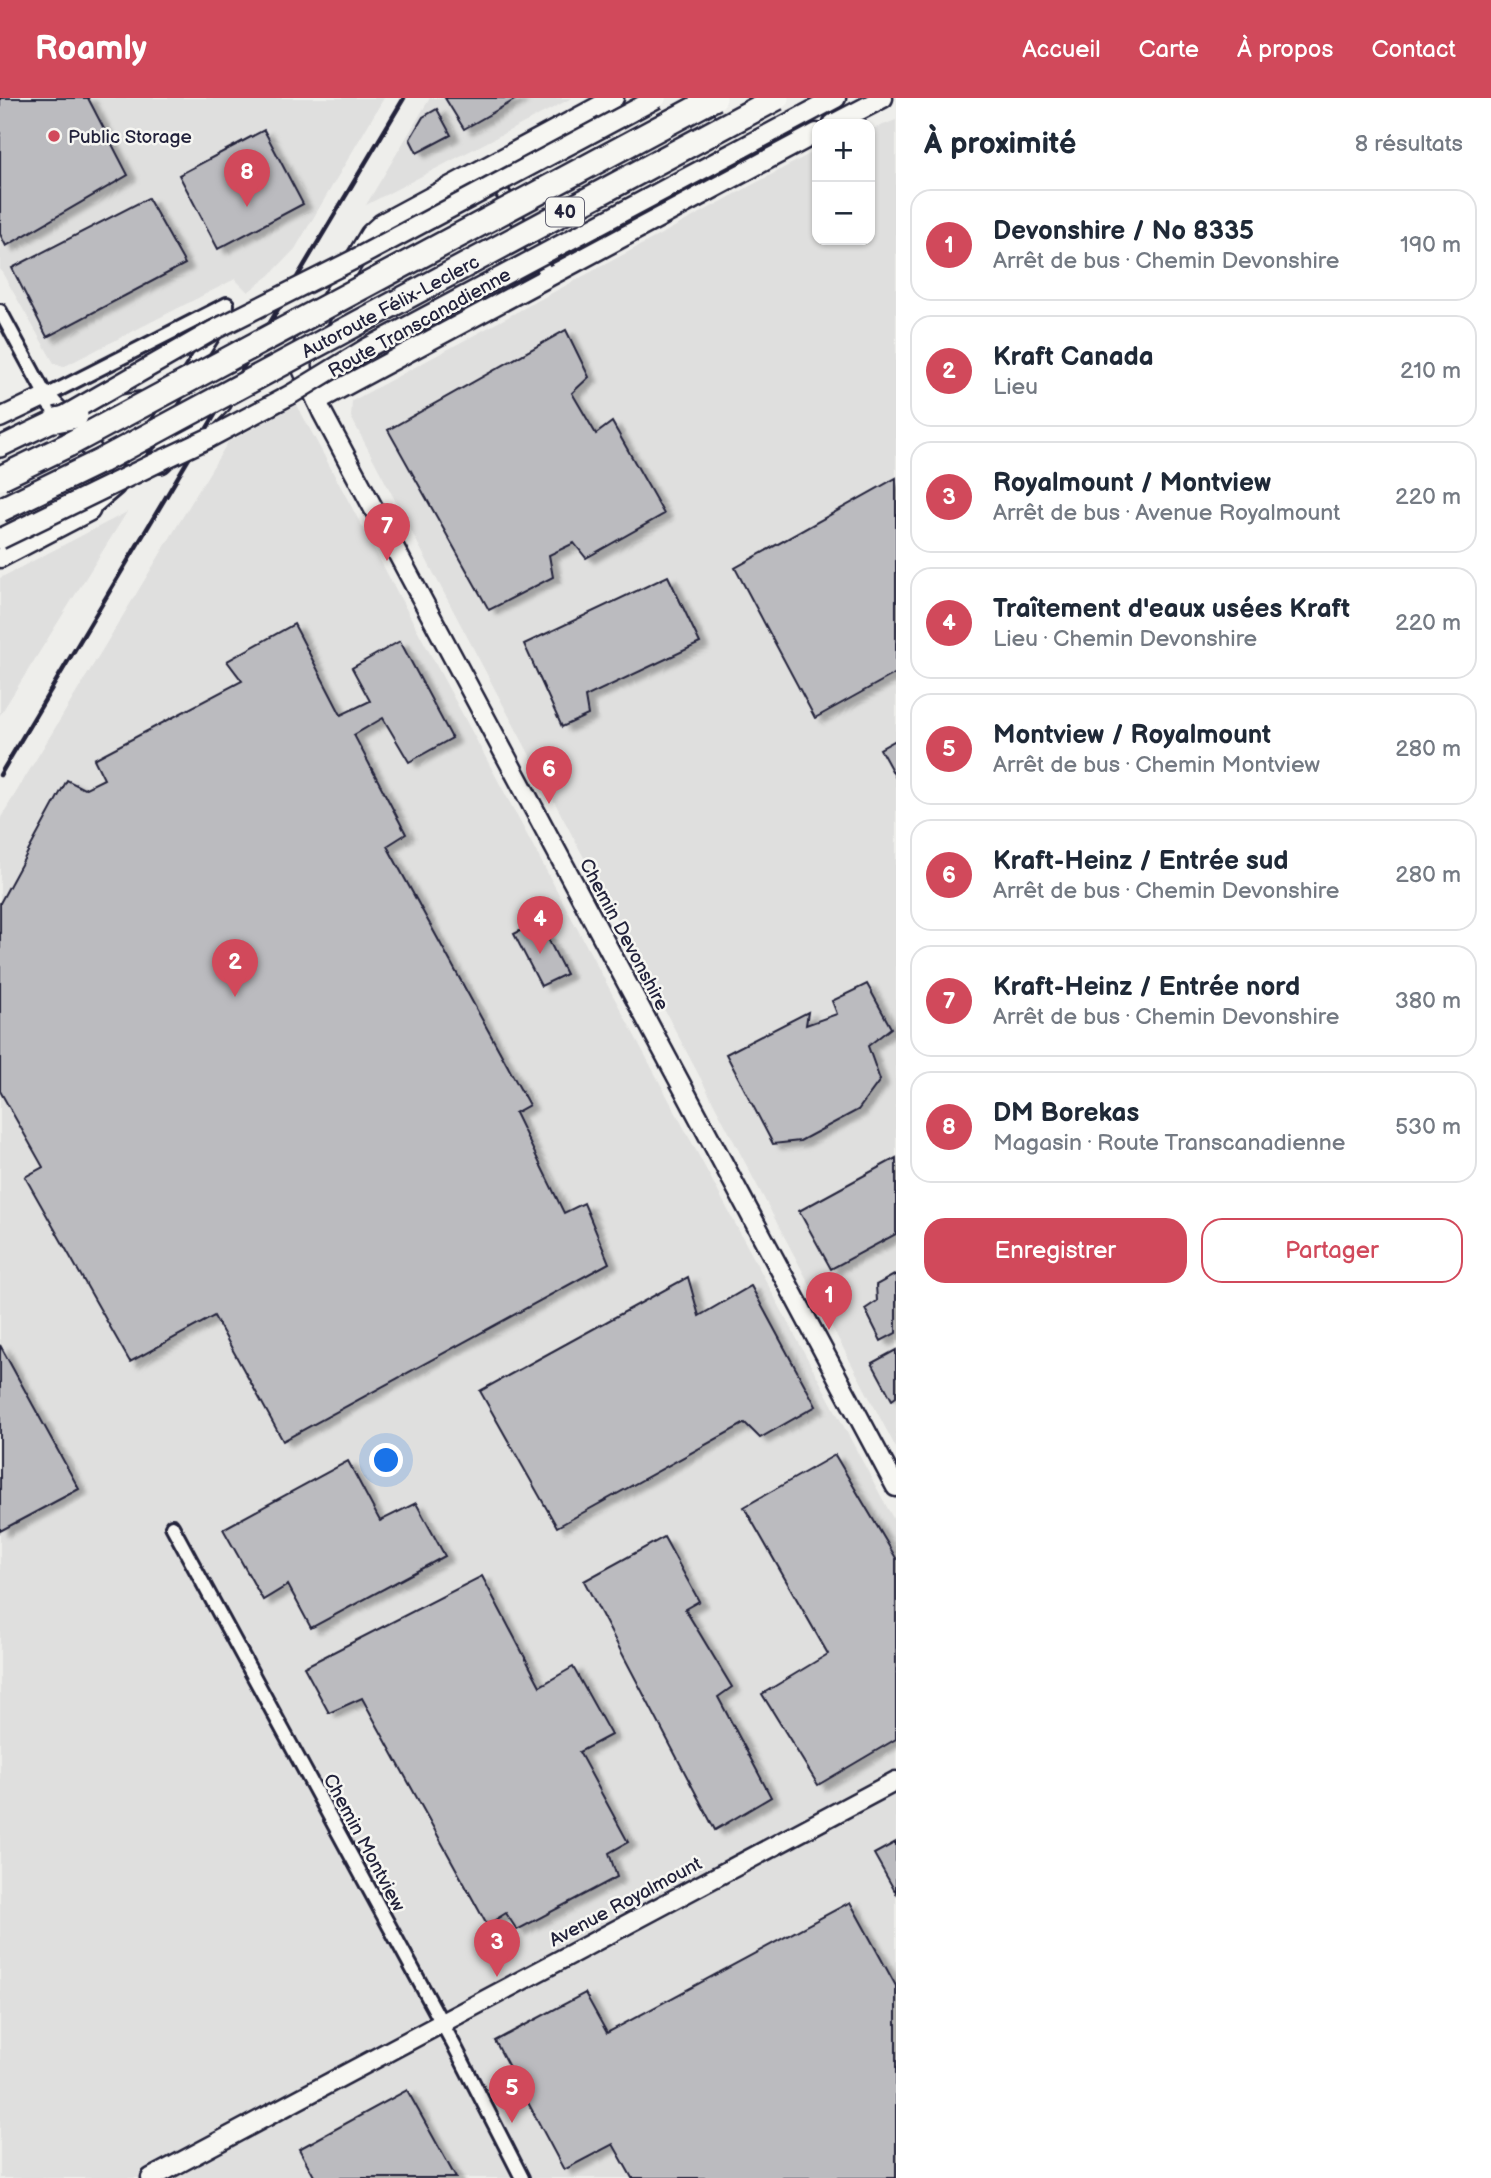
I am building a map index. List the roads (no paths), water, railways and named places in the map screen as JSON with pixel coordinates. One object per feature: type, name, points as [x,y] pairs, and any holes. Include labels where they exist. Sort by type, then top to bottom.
[{"type":"highway","name":"Autoroute Félix-Leclerc","points":[[0,478],[147,403],[715,98]]},
{"type":"highway","name":"Autoroute Félix-Leclerc","points":[[0,510],[65,480],[777,98]]},
{"type":"highway","points":[[160,461],[227,393]]},
{"type":"highway","points":[[56,420],[147,403]]},
{"type":"main road","points":[[0,447],[56,420]]},
{"type":"main road","name":"Route Transcanadienne","points":[[0,539],[160,461]]},
{"type":"street","name":"Chemin Devonshire","points":[[614,98],[382,223],[370,234],[304,344],[301,363],[317,401],[896,1487]]},
{"type":"street","points":[[56,420],[201,337],[355,259],[657,98]]},
{"type":"street","name":"Route Transcanadienne","points":[[160,461],[290,395],[366,348],[836,98]]},
{"type":"street","points":[[843,119],[883,98]]},
{"type":"street","points":[[317,401],[812,136]]},
{"type":"street","points":[[488,166],[548,276]]},
{"type":"street","points":[[0,418],[227,304],[227,312],[220,326],[117,488],[90,511],[0,558]]},
{"type":"street","points":[[0,311],[46,396],[76,427],[93,453],[100,487],[90,511]]},
{"type":"street","points":[[205,314],[220,326]]},
{"type":"street","name":"Chemin Montview","points":[[172,1526],[442,2023],[522,2178]]},
{"type":"street","name":"Avenue Royalmount","points":[[151,2178],[896,1781]]},
{"type":"railway","points":[[0,775],[404,98]]},
{"type":"place","name":"Public Storage","points":[[54,136]]},
{"type":"place","name":"DM Borekas","points":[[247,207]]},
{"type":"place","name":"Kraft-Heinz / Entrée nord","points":[[387,561]]},
{"type":"place","name":"Kraft-Heinz / Entrée sud","points":[[549,804]]},
{"type":"place","name":"Traîtement d'eaux usées Kraft","points":[[540,954]]},
{"type":"place","name":"Kraft Canada","points":[[235,997]]},
{"type":"place","name":"Devonshire / No 8335","points":[[829,1330]]},
{"type":"place","name":"Royalmount / Montview","points":[[497,1977]]},
{"type":"place","name":"Montview / Royalmount","points":[[512,2123]]}]
